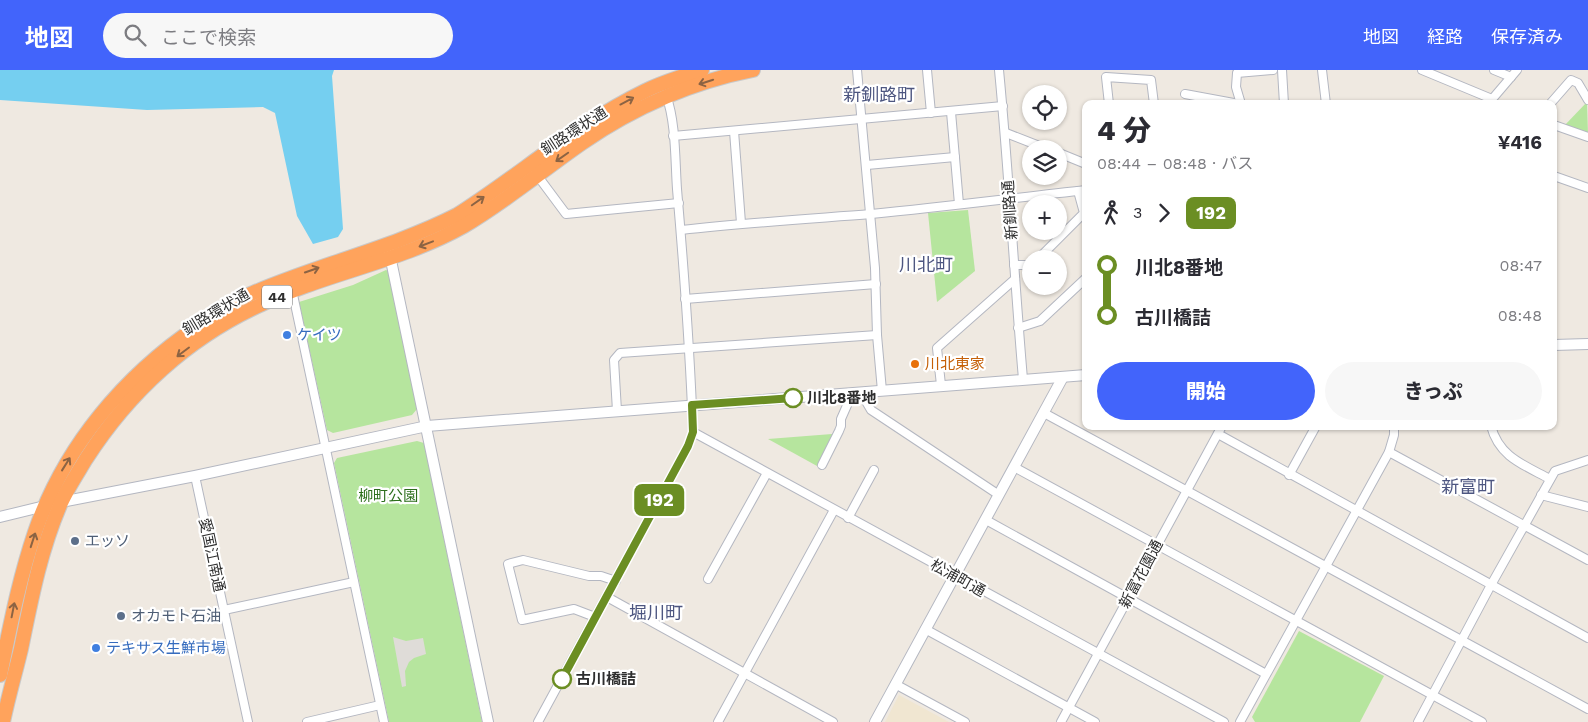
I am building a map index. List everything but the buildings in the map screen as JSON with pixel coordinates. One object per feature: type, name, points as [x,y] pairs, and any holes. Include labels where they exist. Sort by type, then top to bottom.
[{"type":"highway","name":"釧路環状通","points":[[0,675],[20,582],[34,536],[45,507],[66,464],[118,393],[165,348],[216,313],[250,294],[291,284],[389,251],[442,237],[464,226],[585,141],[664,90],[702,70]]},
{"type":"highway","name":"釧路環状通","points":[[389,251],[457,215],[592,121],[624,102],[664,90],[753,70]]},
{"type":"highway","name":"釧路環状通","points":[[3,722],[38,570],[50,529],[61,502],[95,446],[112,422],[174,358],[222,324],[260,304],[291,284]]},
{"type":"street","points":[[857,70],[871,214],[882,391]]},
{"type":"street","points":[[927,70],[931,113]]},
{"type":"street","name":"新釧路通","points":[[999,70],[1006,133],[1009,199],[1023,379]]},
{"type":"street","points":[[1239,100],[1236,87],[1237,73],[1274,70]]},
{"type":"street","points":[[1282,70],[1284,100]]},
{"type":"street","points":[[1322,70],[1326,100]]},
{"type":"street","points":[[1422,70],[1487,100]]},
{"type":"street","points":[[1494,70],[1512,77]]},
{"type":"street","points":[[1493,100],[1517,70]]},
{"type":"street","points":[[1109,100],[1106,77],[1150,80],[1153,100]]},
{"type":"street","points":[[1554,100],[1571,80],[1578,83],[1588,100]]},
{"type":"street","points":[[538,722],[616,581],[688,446],[693,432],[679,203],[673,136],[669,106],[664,90]]},
{"type":"street","points":[[1185,94],[1218,100]]},
{"type":"street","points":[[673,136],[734,132],[1003,106]]},
{"type":"street","points":[[951,112],[960,204]]},
{"type":"street","points":[[1557,126],[1588,137]]},
{"type":"street","points":[[734,132],[741,223]]},
{"type":"street","points":[[1006,133],[1024,140]]},
{"type":"street","points":[[1067,156],[1082,162]]},
{"type":"street","points":[[866,165],[956,157]]},
{"type":"street","points":[[537,175],[566,214],[679,203]]},
{"type":"street","points":[[1557,177],[1588,188]]},
{"type":"street","points":[[681,230],[741,223],[871,214],[1082,190]]},
{"type":"street","points":[[1047,250],[1082,215]]},
{"type":"street","points":[[389,251],[488,722]]},
{"type":"street","points":[[1014,265],[1022,265]]},
{"type":"street","points":[[941,386],[937,348],[1015,279]]},
{"type":"street","points":[[1018,328],[1040,321],[1082,282]]},
{"type":"street","points":[[291,284],[384,722]]},
{"type":"street","points":[[685,299],[876,284]]},
{"type":"street","points":[[617,411],[614,360],[620,353],[878,335]]},
{"type":"street","points":[[1557,346],[1584,344]]},
{"type":"street","points":[[0,517],[61,502],[194,476],[427,426],[1082,375]]},
{"type":"street","points":[[874,722],[1063,377]]},
{"type":"street","points":[[822,465],[840,431],[841,419],[857,394]]},
{"type":"street","points":[[857,394],[872,410],[999,495]]},
{"type":"street","points":[[1044,413],[1588,708]]},
{"type":"street","name":"新富花園通","points":[[1061,722],[1220,430]]},
{"type":"street","points":[[1289,475],[1314,430]]},
{"type":"street","points":[[1240,722],[1388,452],[1394,436],[1394,430]]},
{"type":"street","points":[[1492,430],[1496,441],[1505,454],[1550,479]]},
{"type":"street","name":"松浦町通","points":[[693,432],[1224,722]]},
{"type":"street","points":[[1218,434],[1289,475],[1588,638]]},
{"type":"street","points":[[1388,452],[1588,560]]},
{"type":"street","points":[[1418,722],[1491,585],[1555,471],[1588,460]]},
{"type":"street","points":[[1014,467],[1295,622],[1482,722]]},
{"type":"street","points":[[848,518],[874,470]]},
{"type":"street","points":[[708,579],[767,473]]},
{"type":"street","name":"愛国江南通","points":[[194,476],[248,722]]},
{"type":"street","points":[[1541,495],[1588,507]]},
{"type":"street","points":[[718,722],[834,510]]},
{"type":"street","points":[[986,520],[1266,674]]},
{"type":"street","points":[[595,617],[574,609],[522,620],[508,564],[523,560],[589,576],[602,576],[616,581]]},
{"type":"street","points":[[224,610],[354,582]]},
{"type":"street","points":[[607,597],[833,722]]},
{"type":"street","points":[[925,629],[1095,722]]},
{"type":"street","points":[[895,684],[965,722]]},
{"type":"street","points":[[307,722],[380,705]]},
{"type":"shaded area","points":[[393,637],[406,641],[423,638],[426,654],[409,662],[405,671],[406,686],[402,687]]},
{"type":"shaded area","points":[[899,695],[949,722],[885,722]]},
{"type":"green space","points":[[1587,102],[1588,135],[1564,126]]},
{"type":"green space","points":[[968,210],[975,271],[937,302],[928,213]]},
{"type":"green space","points":[[386,270],[390,272],[417,409],[412,415],[333,433],[327,430],[299,302],[353,285]]},
{"type":"green space","points":[[832,434],[833,437],[817,466],[768,439]]},
{"type":"green space","name":"柳町公園","points":[[417,441],[424,443],[482,722],[389,722],[334,463],[337,458]]},
{"type":"green space","points":[[1299,631],[1384,676],[1360,722],[1255,722],[1252,717]]},
{"type":"water","points":[[0,70],[334,70],[332,76],[343,229],[338,237],[313,244],[297,216],[275,113],[263,107],[147,110],[0,100]]},
{"type":"bus line","name":"192","points":[[562,679],[688,446],[693,432],[692,405],[793,398]]},
{"type":"place","name":"ケイツ","points":[[287,335]]},
{"type":"place","name":"川北東家","points":[[915,364]]},
{"type":"place","name":"川北8番地","points":[[793,398]]},
{"type":"place","name":"エッソ","points":[[75,541]]},
{"type":"place","name":"オカモト石油","points":[[121,616]]},
{"type":"place","name":"テキサス生鮮市場","points":[[96,648]]},
{"type":"place","name":"古川橋詰","points":[[562,679]]},
{"type":"district","name":"新釧路町","points":[[879,94]]},
{"type":"district","name":"川北町","points":[[926,264]]},
{"type":"district","name":"新富町","points":[[1468,486]]},
{"type":"district","name":"堀川町","points":[[656,612]]}]
